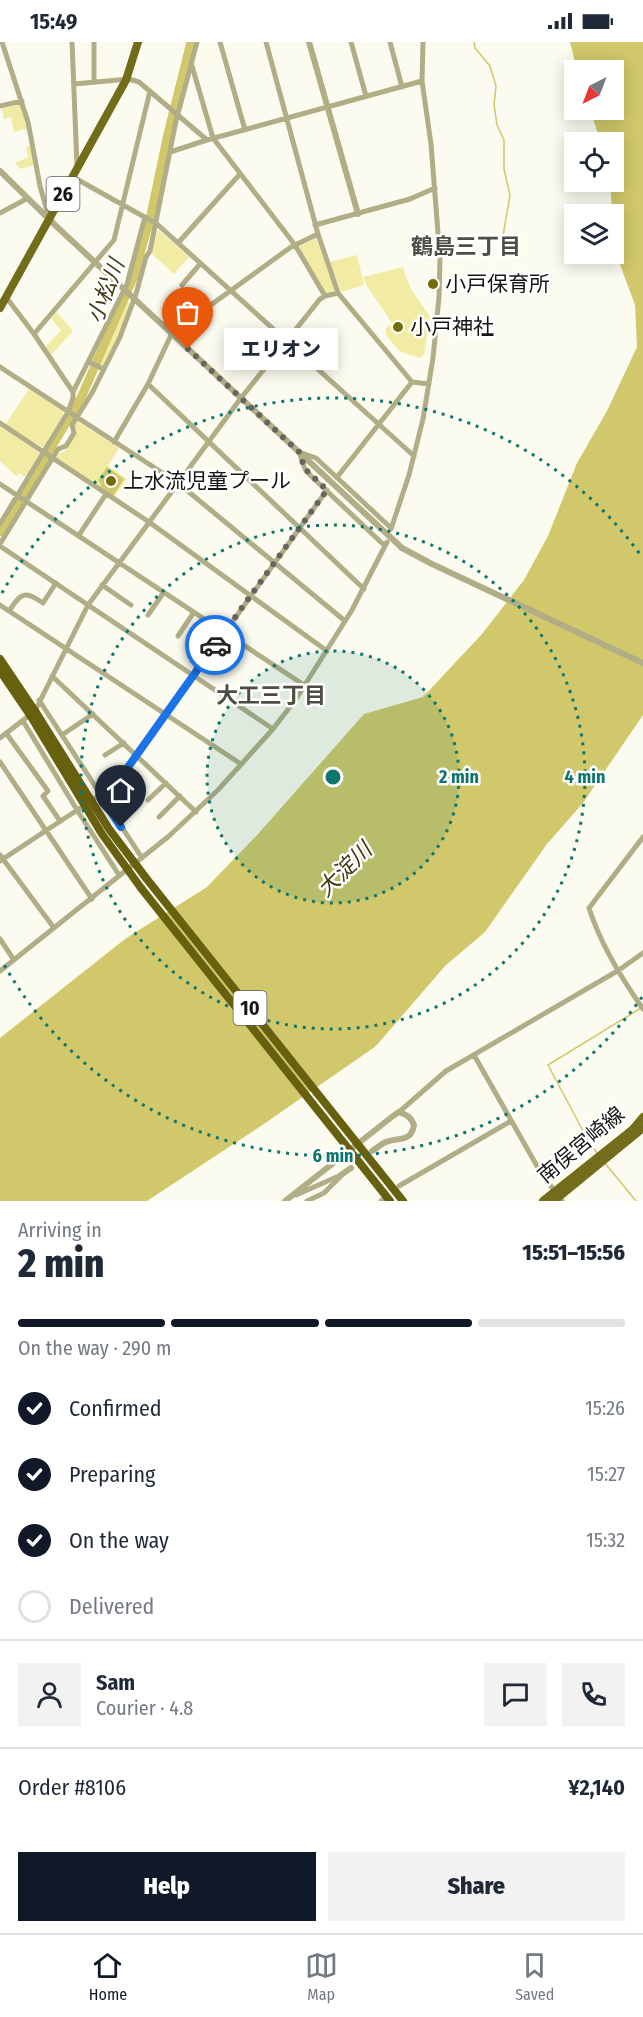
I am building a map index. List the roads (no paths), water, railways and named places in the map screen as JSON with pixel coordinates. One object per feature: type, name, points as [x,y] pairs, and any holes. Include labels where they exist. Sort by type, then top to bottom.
[{"type":"highway","name":"10","points":[[0,659],[29,716],[109,829],[403,1201]]},
{"type":"highway","name":"10","points":[[0,671],[102,834],[138,884],[343,1143],[384,1201]]},
{"type":"main road","name":"26","points":[[0,308],[126,80],[138,42]]},
{"type":"main road","name":"南俣宮崎線","points":[[605,1155],[643,1118]]},
{"type":"main road","name":"南俣宮崎線","points":[[543,1201],[557,1198],[597,1161],[643,1128]]},
{"type":"street","points":[[2,42],[22,101],[49,219]]},
{"type":"street","points":[[72,42],[77,168]]},
{"type":"street","points":[[94,42],[94,82]]},
{"type":"street","points":[[197,42],[170,152],[157,224],[120,338],[72,425],[74,433],[66,446],[58,449],[0,545],[273,729]]},
{"type":"street","points":[[220,42],[245,130]]},
{"type":"street","points":[[266,42],[315,225],[338,293],[412,382],[429,384]]},
{"type":"street","points":[[309,42],[358,214]]},
{"type":"street","points":[[351,42],[366,96]]},
{"type":"street","points":[[390,42],[402,87]]},
{"type":"street","points":[[299,452],[316,458],[338,476],[391,528],[423,419],[436,329],[440,258],[435,188],[422,81],[423,42]]},
{"type":"street","points":[[192,66],[210,139]]},
{"type":"street","points":[[74,84],[126,80],[140,82],[178,116],[210,139],[294,245],[325,296]]},
{"type":"street","points":[[170,152],[422,81]]},
{"type":"street","points":[[34,334],[114,240],[150,91]]},
{"type":"street","points":[[0,106],[22,101]]},
{"type":"street","points":[[0,171],[133,298],[407,551],[643,663]]},
{"type":"street","points":[[178,243],[240,174]]},
{"type":"street","points":[[73,177],[157,224],[414,456]]},
{"type":"street","points":[[315,225],[410,199],[435,188]]},
{"type":"street","points":[[0,213],[28,198]]},
{"type":"street","points":[[0,524],[68,412],[73,392],[124,289],[145,217]]},
{"type":"street","points":[[114,442],[148,384],[172,333],[294,245],[318,234]]},
{"type":"street","points":[[182,285],[200,264]]},
{"type":"street","points":[[0,738],[29,716],[88,605],[241,398],[320,299],[338,293]]},
{"type":"street","points":[[6,297],[73,392]]},
{"type":"street","points":[[88,362],[104,369]]},
{"type":"street","points":[[0,367],[178,483],[345,621]]},
{"type":"street","points":[[338,476],[412,382]]},
{"type":"street","points":[[148,384],[364,589]]},
{"type":"street","points":[[0,423],[149,522],[327,651]]},
{"type":"street","points":[[0,971],[112,884],[119,875],[196,812],[242,764],[273,729],[304,685],[364,589],[386,544],[305,469],[299,452]]},
{"type":"street","points":[[0,484],[304,685]]},
{"type":"street","points":[[54,928],[1,858],[100,795],[121,777],[327,490]]},
{"type":"street","points":[[79,535],[106,494]]},
{"type":"street","points":[[9,611],[22,595],[31,595],[43,603],[56,583]]},
{"type":"street","points":[[102,585],[131,605]]},
{"type":"street","points":[[148,615],[164,592]]},
{"type":"street","points":[[0,605],[242,764]]},
{"type":"street","points":[[178,636],[194,612]]},
{"type":"street","points":[[52,676],[196,812]]},
{"type":"street","points":[[39,700],[142,858]]},
{"type":"street","points":[[62,735],[93,714]]},
{"type":"street","points":[[29,716],[76,810],[119,875]]},
{"type":"street","points":[[6,733],[48,790],[43,796],[60,821]]},
{"type":"street","points":[[105,755],[124,743]]},
{"type":"street","points":[[0,762],[92,899]]},
{"type":"street","points":[[148,800],[166,783]]},
{"type":"street","points":[[159,817],[180,796]]},
{"type":"street","points":[[642,1008],[619,970],[589,908],[643,837]]},
{"type":"street","points":[[0,939],[14,960]]},
{"type":"street","points":[[287,1200],[399,1112],[446,1071],[619,970],[643,953]]},
{"type":"street","points":[[474,1054],[557,1198]]},
{"type":"street","points":[[372,1151],[387,1142],[410,1136],[414,1125],[412,1120],[408,1115],[399,1112]]},
{"type":"street","points":[[399,1186],[511,1121]]},
{"type":"street","points":[[287,1200],[351,1168]]},
{"type":"street","points":[[307,1201],[324,1193],[341,1175]]},
{"type":"water","name":"大淀川","points":[[570,42],[643,42],[643,715],[583,803],[547,844],[485,932],[445,966],[376,1046],[147,1201],[0,1201],[0,1038],[125,939],[207,887],[258,834],[364,714],[423,697],[482,634],[524,580],[548,536],[577,463],[607,411],[637,347],[635,305],[620,264],[624,264],[624,204],[612,204],[611,192],[624,192],[624,132],[598,132],[593,120],[624,120],[624,60],[574,60]]},
{"type":"water","name":"上水流児童プール","points":[[107,467],[124,479],[113,496],[100,486],[98,480]]},
{"type":"waterway","name":"小松川","points":[[0,532],[81,398],[133,278],[151,215],[191,42]]},
{"type":"waterway","points":[[474,42],[475,48],[490,66],[496,86],[494,104],[497,125],[504,140],[504,169],[510,195],[502,242]]},
{"type":"waterway","points":[[598,1154],[590,1144],[548,1065],[641,1008]]},
{"type":"waterway","points":[[604,1162],[636,1201]]},
{"type":"place","name":"小戸保育所","points":[[433,284]]},
{"type":"place","name":"小戸神社","points":[[398,327]]},
{"type":"place","name":"エリオン","points":[[188,349]]},
{"type":"place","name":"上水流児童プール","points":[[111,481]]},
{"type":"district","name":"鶴島三丁目","points":[[466,246]]},
{"type":"district","name":"大工三丁目","points":[[271,695]]}]
